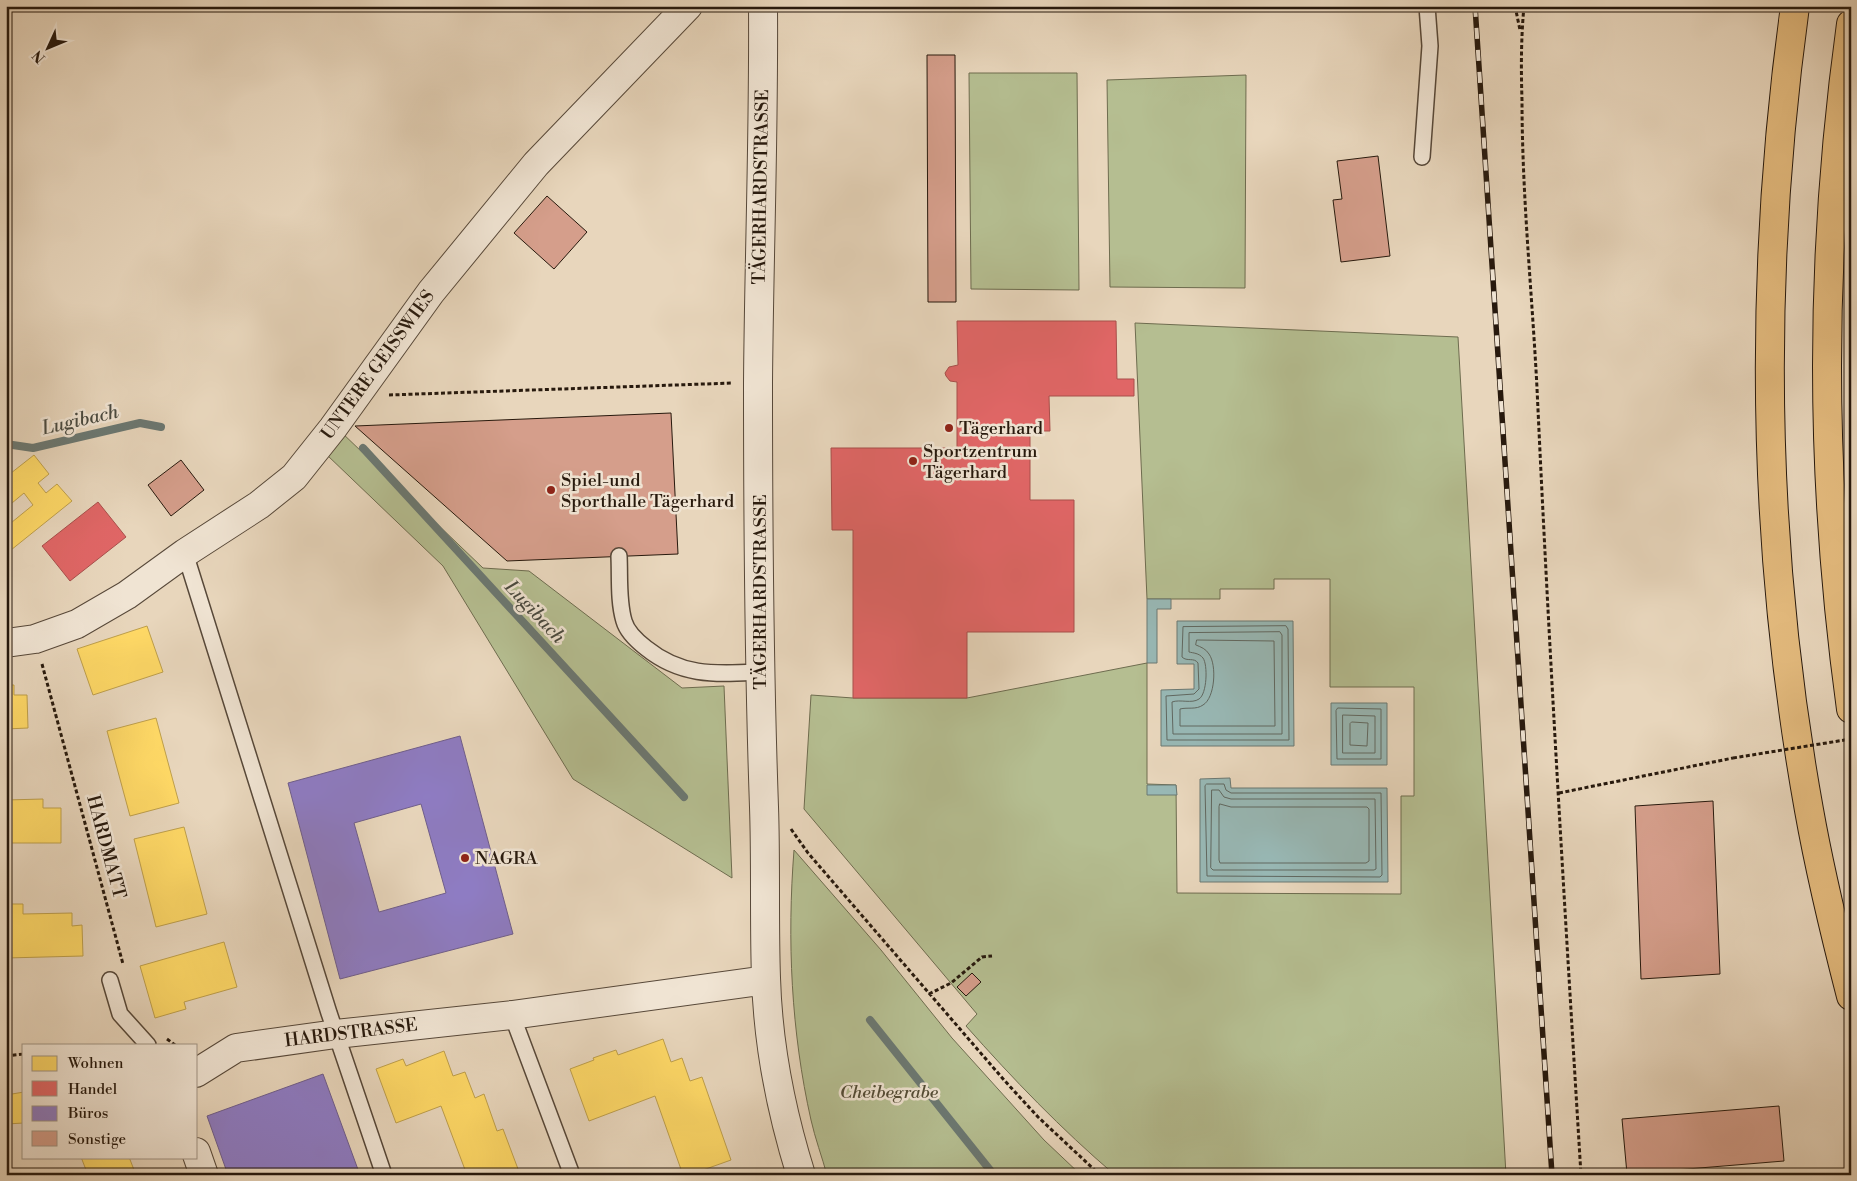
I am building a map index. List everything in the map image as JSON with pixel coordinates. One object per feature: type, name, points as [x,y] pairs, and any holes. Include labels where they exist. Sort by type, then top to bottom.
[{"type":"highway","points":[[1795,6],[1780,128],[1771,264],[1769,404],[1775,540],[1788,673],[1808,801],[1822,875],[1851,996]]},
{"type":"highway","points":[[1851,24],[1837,134],[1826,334],[1828,469],[1832,536],[1851,708]]},
{"type":"street","name":"TÄGERHARDSTRASSE","points":[[763,6],[758,382],[759,672],[766,852],[766,980],[770,1036],[779,1092],[801,1175]]},
{"type":"street","name":"UNTERE GEISSWIES","points":[[6,643],[35,639],[78,624],[127,595],[185,552],[259,505],[294,477],[334,428],[431,292],[536,164],[686,7]]},
{"type":"street","name":"HARDSTRASSE","points":[[198,1072],[236,1048],[766,980]]},
{"type":"street","points":[[198,1158],[204,1175]]},
{"type":"lane","points":[[1422,157],[1430,46],[1427,6]]},
{"type":"lane","points":[[185,552],[336,1034],[384,1175]]},
{"type":"lane","points":[[619,556],[621,606],[624,623],[636,640],[652,653],[672,665],[696,672],[759,672]]},
{"type":"lane","points":[[110,980],[120,1014],[147,1044]]},
{"type":"lane","points":[[512,1014],[572,1175]]},
{"type":"path","points":[[1515,6],[1521,33]]},
{"type":"path","points":[[1524,6],[1521,33],[1524,181],[1581,1175]]},
{"type":"path","points":[[355,396],[758,382]]},
{"type":"path","name":"HARDMATT","points":[[35,639],[124,966]]},
{"type":"path","points":[[1559,793],[1733,758],[1851,740]]},
{"type":"path","points":[[786,823],[808,853],[959,1030],[1038,1117],[1100,1175]]},
{"type":"path","points":[[929,994],[952,983],[982,957],[992,956]]},
{"type":"path","points":[[167,1039],[174,1044]]},
{"type":"path","points":[[6,1056],[22,1054]]},
{"type":"green space","points":[[969,73],[1077,73],[1079,290],[971,289]]},
{"type":"green space","points":[[1246,75],[1245,288],[1110,287],[1107,80]]},
{"type":"green space","points":[[1135,323],[1458,337],[1506,1175],[1115,1175],[1038,1103],[966,1026],[977,1014],[804,809],[811,695],[853,698],[967,698],[1147,663],[1147,784],[1176,785],[1177,893],[1401,894],[1401,796],[1414,796],[1414,687],[1330,687],[1330,579],[1274,579],[1274,589],[1220,589],[1220,599],[1147,599]]},
{"type":"green space","points":[[339,430],[483,568],[529,571],[682,688],[724,686],[732,878],[573,779],[443,566],[327,455]]},
{"type":"green space","name":"Cheibegrabe","points":[[794,850],[881,950],[952,1038],[1044,1140],[1081,1175],[827,1175],[814,1134],[804,1087],[795,1019],[791,952]]},
{"type":"water","points":[[1147,599],[1171,599],[1171,609],[1157,609],[1157,663],[1147,663]]},
{"type":"water","points":[[1177,621],[1293,621],[1294,746],[1161,746],[1161,690],[1194,689],[1194,664],[1177,664]]},
{"type":"water","points":[[1331,703],[1387,703],[1387,765],[1331,765]]},
{"type":"water","points":[[1230,778],[1231,788],[1387,788],[1388,882],[1200,882],[1200,779]]},
{"type":"water","points":[[1147,785],[1176,785],[1177,795],[1147,795]]},
{"type":"building: Wohnen","points":[[34,455],[49,474],[38,483],[46,493],[57,484],[72,501],[6,554],[6,527],[33,505],[24,493],[6,508],[6,477]]},
{"type":"building: Wohnen","points":[[147,626],[163,672],[93,695],[77,649]]},
{"type":"building: Wohnen","points":[[6,685],[14,685],[14,695],[27,695],[28,728],[6,729]]},
{"type":"building: Wohnen","points":[[156,718],[179,803],[130,816],[107,731]]},
{"type":"building: Wohnen","points":[[43,799],[43,808],[61,808],[61,843],[6,843],[6,800]]},
{"type":"building: Wohnen","points":[[184,827],[207,914],[156,927],[134,839]]},
{"type":"building: Wohnen","points":[[6,904],[23,904],[23,914],[72,913],[72,926],[82,925],[83,956],[6,958]]},
{"type":"building: Wohnen","points":[[224,942],[237,987],[184,1002],[186,1009],[155,1018],[140,966]]},
{"type":"building: Wohnen","points":[[663,1039],[671,1062],[682,1058],[690,1081],[702,1077],[731,1160],[689,1175],[683,1175],[655,1096],[589,1121],[570,1069],[616,1050],[618,1055]]},
{"type":"building: Wohnen","points":[[444,1051],[453,1076],[465,1072],[475,1098],[484,1094],[497,1131],[503,1129],[518,1169],[502,1175],[467,1175],[441,1106],[396,1123],[376,1069],[403,1059],[406,1066]]},
{"type":"building: Wohnen","points":[[22,1092],[22,1123],[6,1124],[6,1095]]},
{"type":"building: Wohnen","points":[[81,1158],[129,1158],[136,1175],[88,1175]]},
{"type":"building: Handel","points":[[957,321],[1116,321],[1117,379],[1134,379],[1134,396],[1049,396],[1050,431],[1030,431],[1030,500],[1074,500],[1074,632],[967,632],[967,698],[853,698],[853,530],[832,530],[831,448],[957,448],[957,382],[950,381],[945,373],[949,367],[958,365]]},
{"type":"building: Handel","points":[[98,502],[126,537],[70,581],[42,546]]},
{"type":"building: Büros","name":"NAGRA","points":[[460,736],[513,934],[340,979],[288,783]],"holes":[[[421,804],[446,893],[379,912],[354,823]]]},
{"type":"building: Büros","points":[[323,1074],[360,1175],[228,1175],[207,1116]]},
{"type":"building: Sonstige","points":[[927,55],[955,55],[956,302],[928,302]]},
{"type":"building: Sonstige","points":[[1378,156],[1390,256],[1341,262],[1333,200],[1342,199],[1337,161]]},
{"type":"building: Sonstige","points":[[547,196],[587,232],[554,269],[514,233]]},
{"type":"building: Sonstige","name":"Spiel-und Sporthalle Tägerhard","points":[[671,413],[678,554],[507,561],[355,426]]},
{"type":"building: Sonstige","points":[[181,460],[204,490],[171,516],[148,485]]},
{"type":"building: Sonstige","points":[[1713,801],[1720,974],[1641,979],[1635,806]]},
{"type":"building: Sonstige","points":[[972,973],[981,982],[966,996],[957,987]]},
{"type":"building: Sonstige","points":[[1779,1106],[1784,1161],[1627,1174],[1622,1119]]},
{"type":"waterway","name":"Lugibach","points":[[6,444],[33,448],[140,423],[161,427]]},
{"type":"waterway","name":"Lugibach","points":[[363,448],[684,797]]},
{"type":"waterway","name":"Lugibach","points":[[870,1020],[994,1175]]},
{"type":"railway","points":[[1475,6],[1552,1175]]},
{"type":"place","name":"Tägerhard","points":[[949,428]]},
{"type":"place","name":"Sportzentrum Tägerhard","points":[[913,461]]},
{"type":"place","name":"Spiel-und Sporthalle Tägerhard","points":[[551,490]]},
{"type":"place","name":"NAGRA","points":[[465,858]]}]
